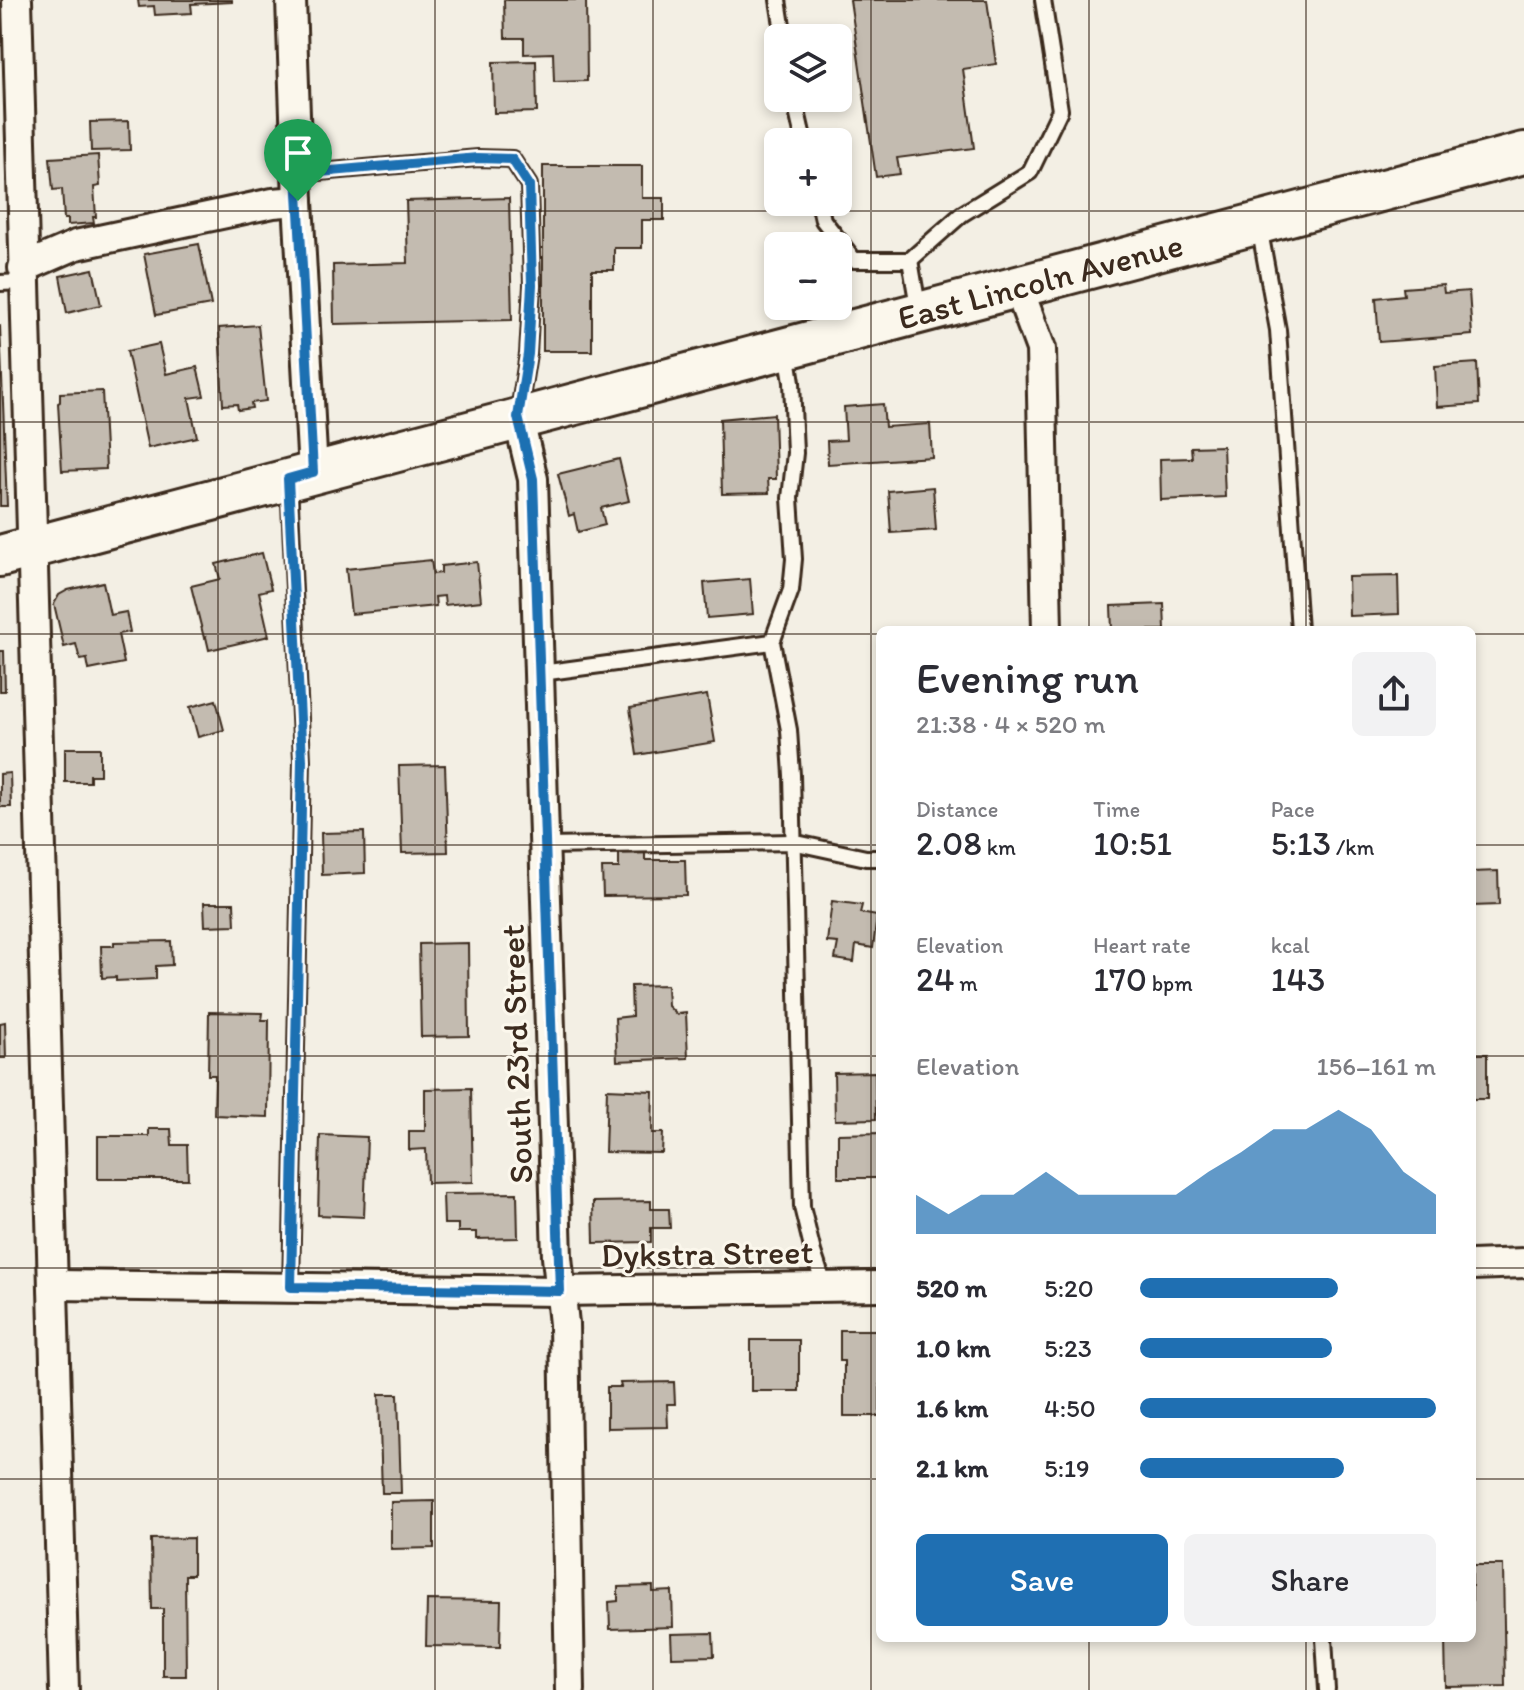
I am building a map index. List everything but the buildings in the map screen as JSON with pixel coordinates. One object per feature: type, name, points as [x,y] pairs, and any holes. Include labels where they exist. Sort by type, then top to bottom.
[{"type":"main road","name":"East Lincoln Avenue","points":[[17,551],[1524,153]]},
{"type":"street","points":[[17,0],[17,551],[56,1285],[64,1690]]},
{"type":"street","points":[[291,0],[298,187],[301,475]]},
{"type":"street","points":[[15,278],[76,245],[273,203],[298,187]]},
{"type":"street","points":[[1018,287],[1041,349],[1047,626]]},
{"type":"street","name":"South 23rd Street","points":[[518,417],[533,479],[541,673],[560,1291],[564,1324],[570,1690]]},
{"type":"street","points":[[1476,1265],[1524,1263]]},
{"type":"street","name":"Dykstra Street","points":[[56,1285],[560,1291],[876,1286]]},
{"type":"lane","points":[[778,0],[782,24]]},
{"type":"lane","points":[[822,216],[854,260],[910,260],[962,214],[1030,172],[1060,110],[1043,0]]},
{"type":"lane","points":[[298,187],[478,158],[512,159],[529,185],[532,285],[528,354],[518,417]]},
{"type":"lane","points":[[1259,225],[1278,330],[1299,626]]},
{"type":"lane","points":[[910,260],[919,312]]},
{"type":"lane","points":[[787,347],[794,414],[795,453],[790,498],[794,559],[791,590],[772,642],[789,730],[792,775],[802,1207],[825,1288]]},
{"type":"lane","points":[[291,1287],[302,760],[301,475]]},
{"type":"lane","points":[[541,673],[772,642]]},
{"type":"lane","points":[[546,846],[792,842],[876,858]]},
{"type":"lane","points":[[1324,1642],[1327,1690]]},
{"type":"route","points":[[478,158],[512,159],[529,185],[532,285],[528,354],[518,417],[533,479],[560,1291],[291,1287],[302,760],[288,479],[313,472],[298,201],[297,174],[478,158]]}]
